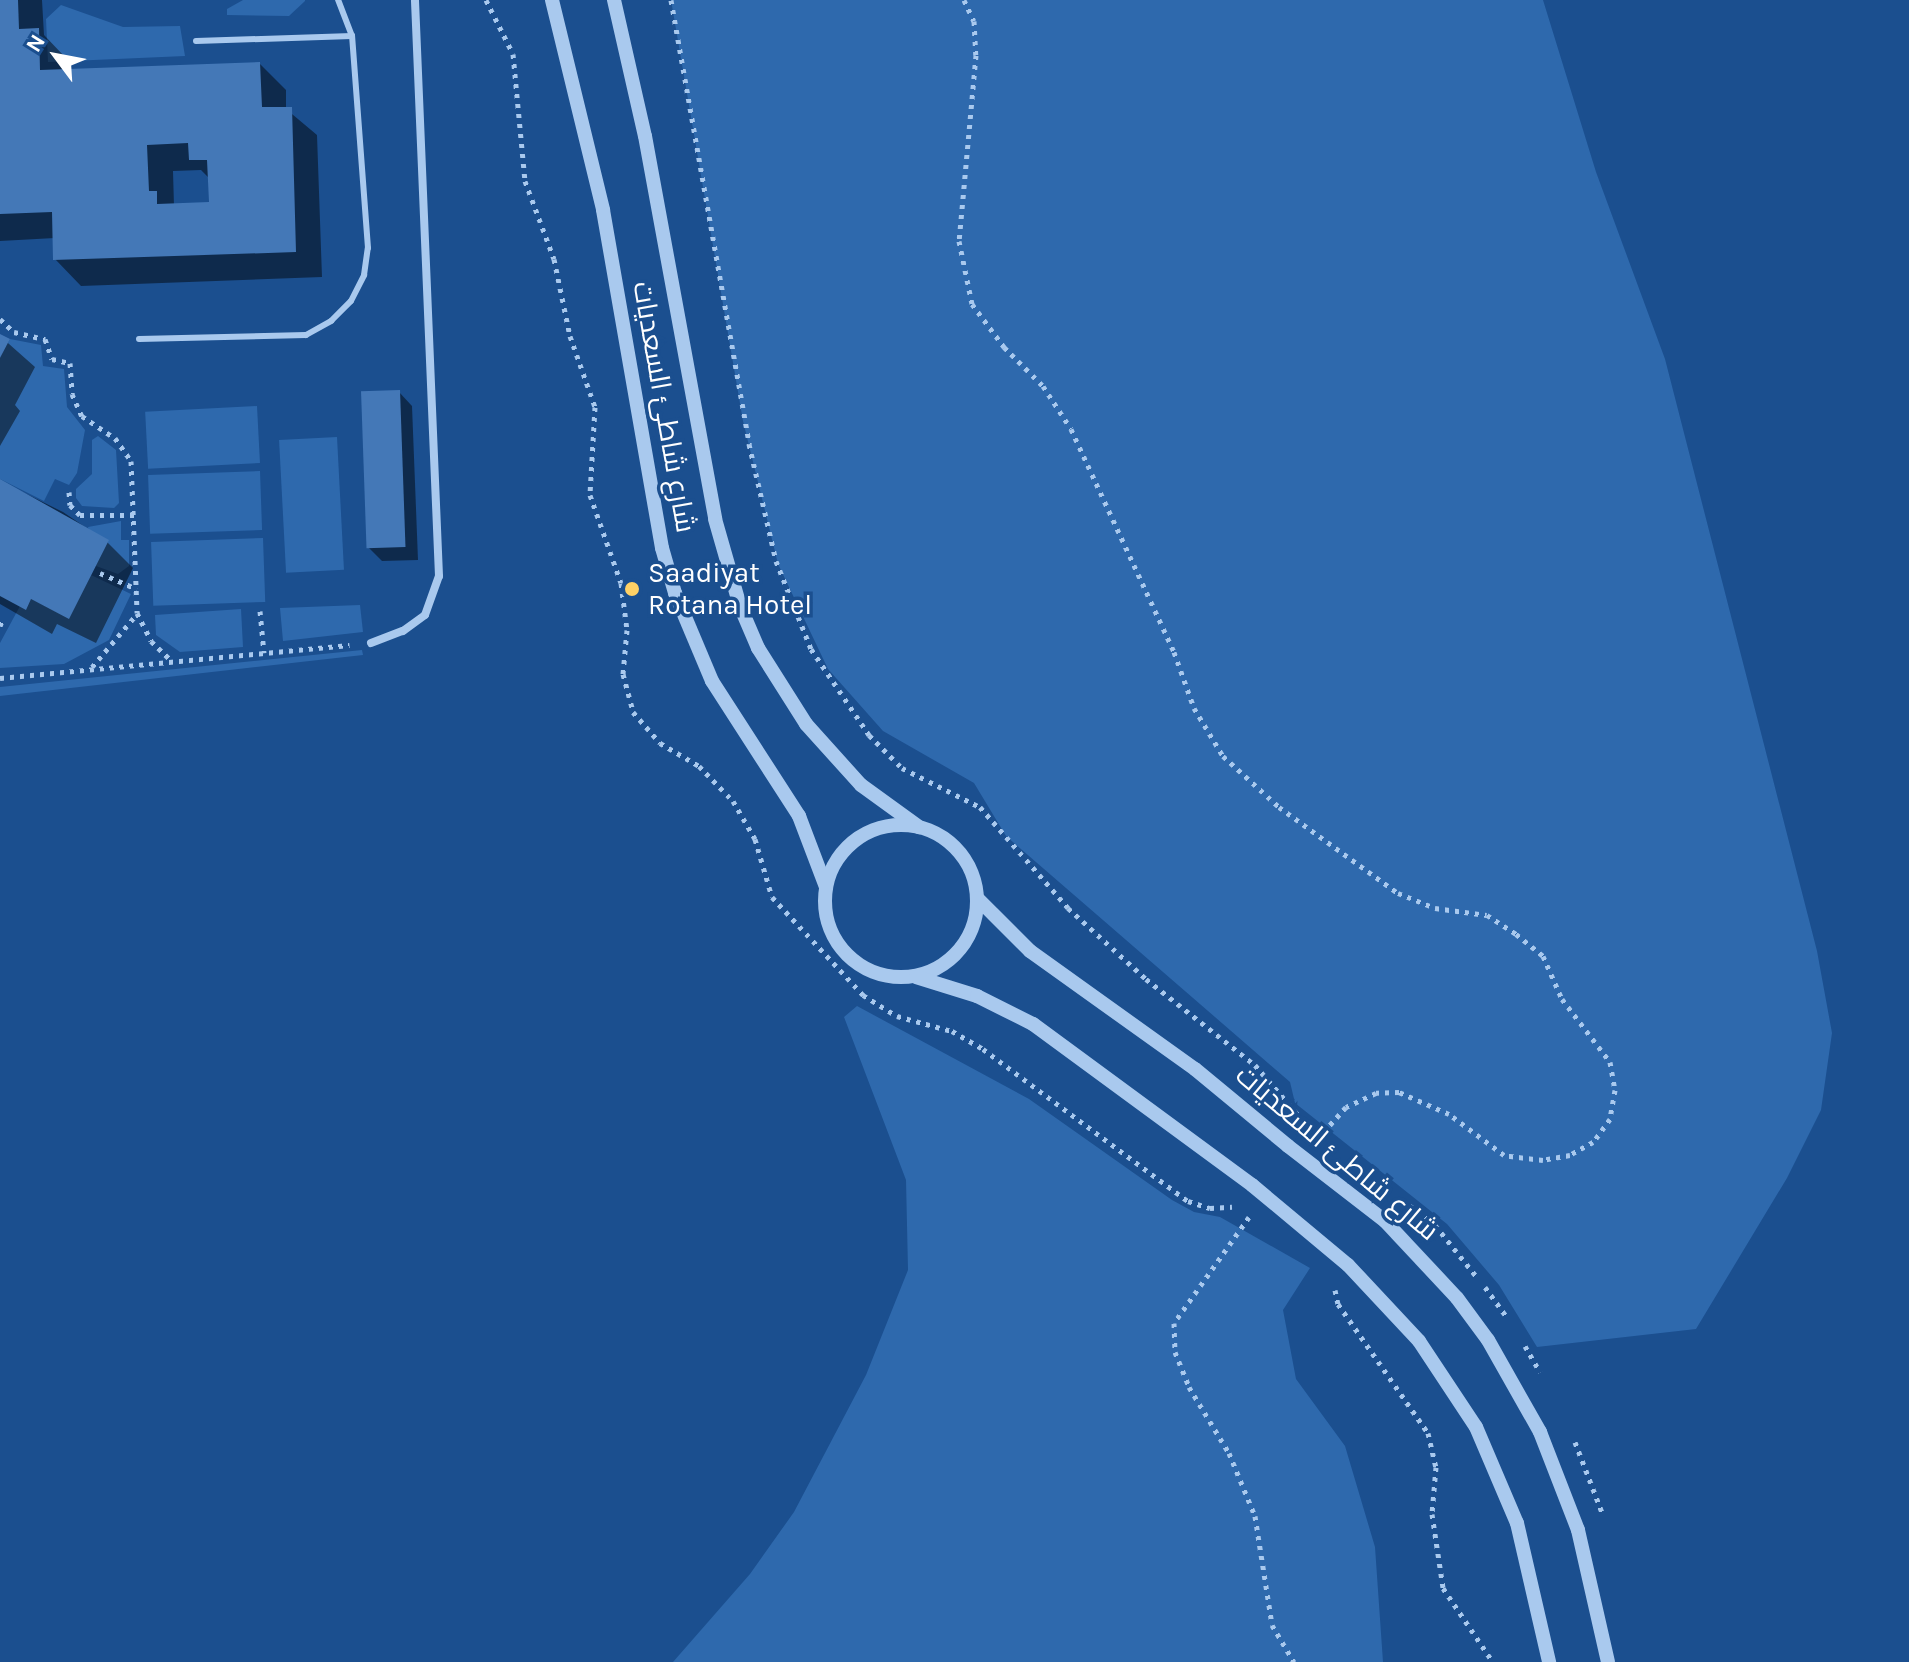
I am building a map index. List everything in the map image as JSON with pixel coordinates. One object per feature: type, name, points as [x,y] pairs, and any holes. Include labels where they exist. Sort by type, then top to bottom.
[{"type":"street","points":[[371,643],[403,631],[425,615],[439,576],[415,0]]},
{"type":"street","name":"شارع شاطئ السعديات","points":[[552,0],[603,210],[662,548],[675,593],[712,681],[799,816],[826,887]]},
{"type":"street","name":"شارع شاطئ السعديات","points":[[614,0],[645,136],[715,519],[740,606],[780,687],[806,724],[861,785],[919,827]]},
{"type":"street","points":[[919,827],[942,836],[960,852],[973,873],[977,898],[967,940],[936,970],[916,977],[891,978],[847,956],[825,912],[826,887],[834,864],[871,830],[919,827]]},
{"type":"street","name":"شارع شاطئ السعديات","points":[[977,898],[1030,951],[1195,1069],[1385,1221],[1457,1298],[1495,1351],[1540,1432],[1578,1530],[1608,1662]]},
{"type":"street","points":[[916,977],[977,996],[1033,1024],[1252,1185],[1348,1265],[1419,1341],[1476,1427],[1517,1523],[1549,1662]]},
{"type":"lane","points":[[139,339],[306,335],[331,321],[351,301],[364,275],[368,248],[352,36],[338,0]]},
{"type":"lane","points":[[196,41],[352,36]]},
{"type":"path","points":[[671,0],[749,444],[764,493],[776,561],[811,649],[869,735],[902,768],[980,807],[1068,908],[1146,979],[1255,1065],[1307,1124]]},
{"type":"path","points":[[964,0],[974,21],[976,55],[959,241],[972,304],[1004,347],[1043,386],[1071,429],[1174,652],[1194,708],[1223,756],[1279,807],[1398,893],[1435,908],[1487,915],[1516,934],[1543,956],[1562,999],[1610,1062],[1615,1090],[1610,1119],[1593,1142],[1570,1155],[1543,1160],[1504,1155],[1449,1114],[1399,1092],[1376,1093],[1346,1107],[1314,1142]]},
{"type":"path","points":[[0,319],[14,332],[45,339],[52,359],[70,363],[72,394],[82,416],[115,438],[131,461],[137,613],[151,641],[172,661]]},
{"type":"path","points":[[69,492],[70,505],[80,515],[135,515]]},
{"type":"path","points":[[100,573],[137,589]]},
{"type":"path","points":[[260,611],[264,653]]},
{"type":"path","points":[[90,669],[137,613]]},
{"type":"path","points":[[0,626],[3,618]]},
{"type":"path","points":[[0,678],[371,643]]},
{"type":"path","points":[[1252,1214],[1174,1323],[1175,1352],[1189,1387],[1229,1453],[1255,1516],[1272,1625],[1294,1662]]},
{"type":"path","points":[[1334,1285],[1338,1304],[1428,1433],[1436,1467],[1432,1514],[1443,1588],[1493,1662]]},
{"type":"shaded area","points":[[243,0],[305,1],[289,16],[227,15],[227,9]]},
{"type":"shaded area","points":[[671,0],[1543,0],[1596,172],[1665,359],[1817,951],[1832,1033],[1821,1110],[1787,1178],[1696,1329],[1537,1347],[1499,1285],[1447,1224],[1295,1103],[1290,1082],[1006,836],[974,783],[883,731],[828,669],[778,564],[743,421]]},
{"type":"shaded area","points":[[61,5],[123,27],[180,26],[185,56],[48,62],[46,19]]},
{"type":"shaded area","points":[[10,339],[41,345],[43,366],[64,369],[67,407],[85,430],[77,473],[69,485],[55,479],[44,501],[0,479],[0,358]]},
{"type":"shaded area","points":[[257,406],[260,463],[148,469],[145,412]]},
{"type":"shaded area","points":[[98,436],[116,450],[119,503],[114,508],[82,506],[76,498],[76,489],[92,474],[92,440]]},
{"type":"shaded area","points":[[337,437],[344,570],[286,573],[279,440]]},
{"type":"shaded area","points":[[260,471],[262,530],[150,534],[148,475]]},
{"type":"shaded area","points":[[121,521],[121,540],[129,540],[129,566],[118,574],[96,566],[88,527]]},
{"type":"shaded area","points":[[263,538],[265,602],[153,606],[151,542]]},
{"type":"shaded area","points":[[91,575],[131,594],[109,640],[64,664],[0,668],[0,643],[20,606],[31,599],[69,618]]},
{"type":"shaded area","points":[[360,605],[363,632],[283,641],[280,608]]},
{"type":"shaded area","points":[[241,609],[243,647],[180,652],[156,635],[155,615]]},
{"type":"shaded area","points":[[362,650],[363,655],[0,696],[0,687]]},
{"type":"shaded area","points":[[857,1006],[1029,1099],[1172,1200],[1194,1212],[1220,1217],[1310,1268],[1283,1310],[1296,1379],[1345,1446],[1375,1547],[1383,1662],[673,1662],[750,1574],[794,1512],[866,1375],[908,1270],[906,1180],[844,1017]]},
{"type":"building","points":[[0,0],[18,0],[19,29],[39,28],[40,70],[260,62],[262,107],[292,107],[296,252],[53,260],[52,212],[0,214]],"holes":[[[188,143],[189,160],[207,160],[209,202],[157,204],[157,191],[149,191],[147,145]]]},
{"type":"building","points":[[0,334],[10,339],[0,358]]},
{"type":"building","points":[[400,390],[405,547],[367,548],[361,391]]},
{"type":"building","points":[[0,479],[109,540],[69,619],[31,599],[26,610],[0,596]]},
{"type":"place","name":"Saadiyat Rotana Hotel","points":[[632,589]]}]
